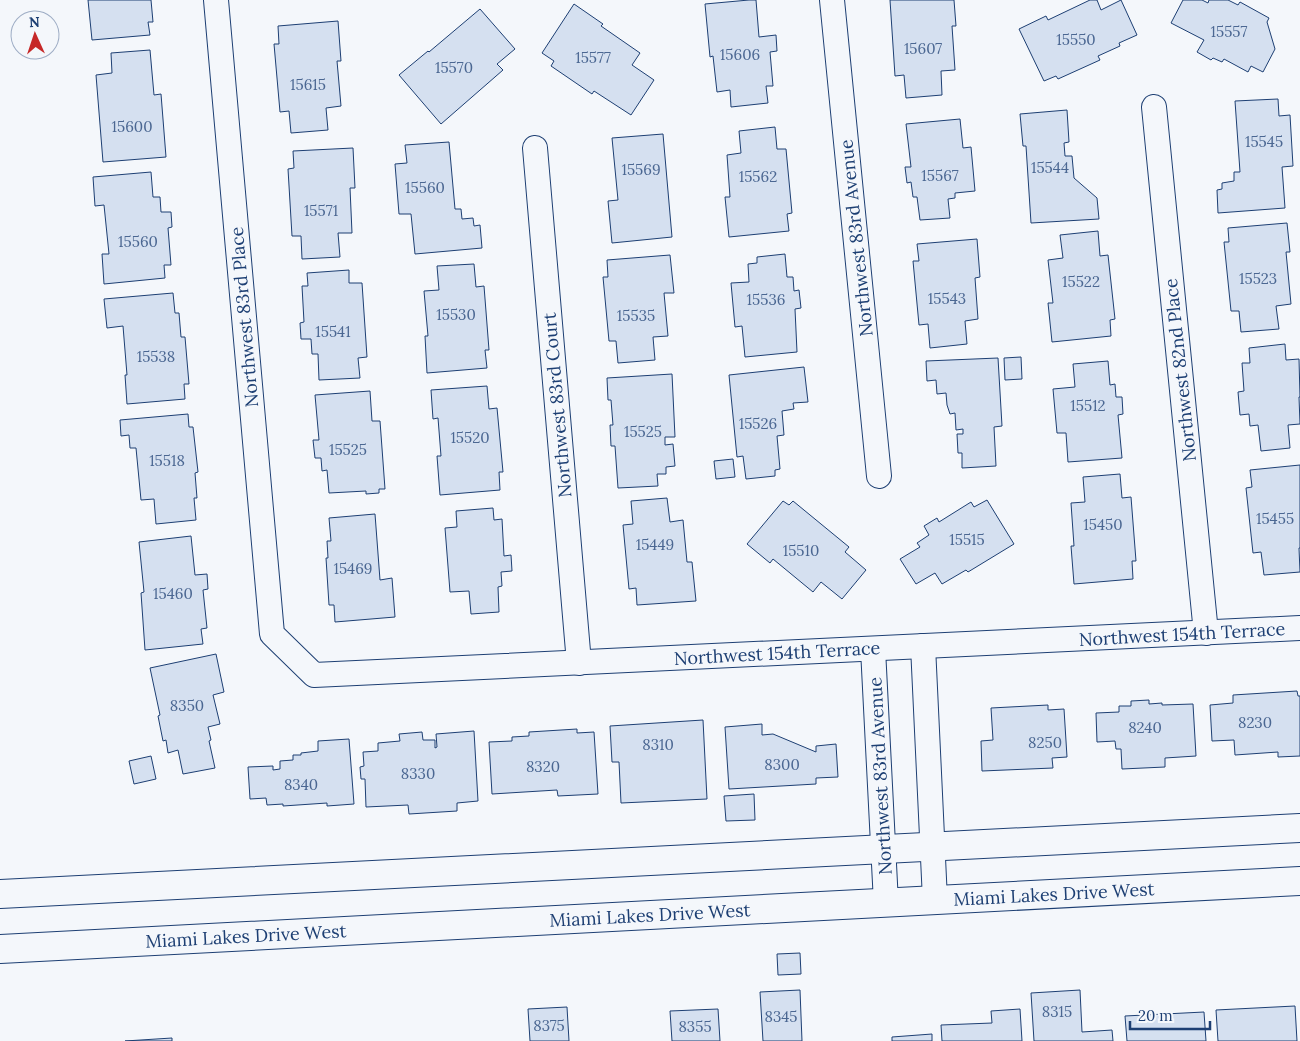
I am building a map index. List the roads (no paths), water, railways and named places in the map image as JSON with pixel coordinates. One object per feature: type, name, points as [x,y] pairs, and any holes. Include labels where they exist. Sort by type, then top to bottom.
[{"type":"main road","points":[[0,894],[1300,828]]},
{"type":"main road","name":"Miami Lakes Drive West","points":[[0,949],[1300,881]]},
{"type":"street","name":"Northwest 83rd Place","points":[[216,0],[272,634]]},
{"type":"street","name":"Northwest 83rd Avenue","points":[[832,0],[879,476]]},
{"type":"street","name":"Northwest 82nd Place","points":[[1154,108],[1206,633]]},
{"type":"street","name":"Northwest 83rd Court","points":[[534,148],[579,663]]},
{"type":"street","name":"Northwest 154th Terrace","points":[[272,634],[314,675],[1300,628]]},
{"type":"street","points":[[923,646],[935,900]]},
{"type":"street","name":"Northwest 83rd Avenue","points":[[873,649],[886,903]]}]
